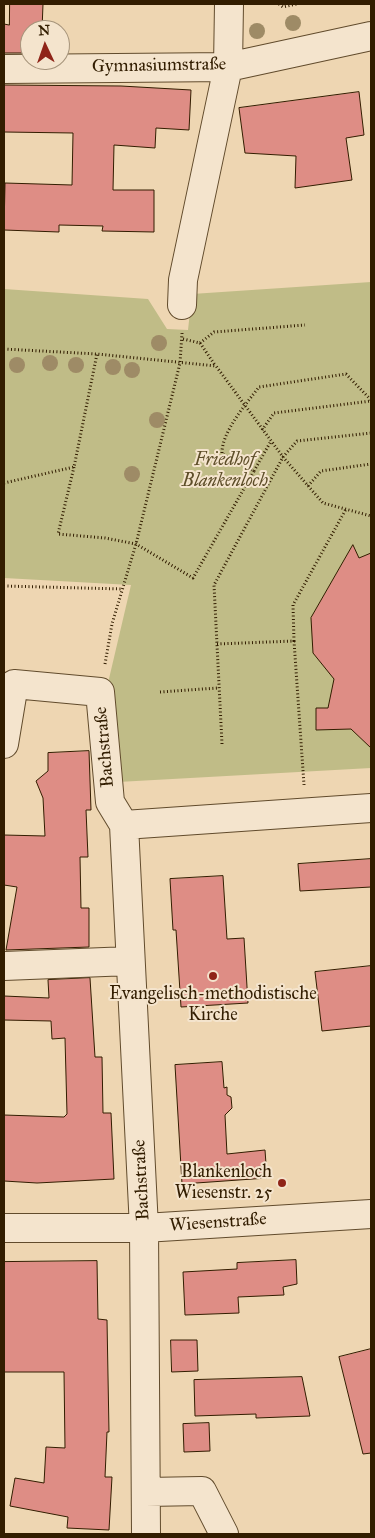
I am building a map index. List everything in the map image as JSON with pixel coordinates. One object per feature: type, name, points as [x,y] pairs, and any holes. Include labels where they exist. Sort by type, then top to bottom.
[{"type":"street","points":[[182,305],[183,280],[228,67],[229,4]]},
{"type":"street","name":"Gymnasiumstraße","points":[[4,68],[228,67],[371,36]]},
{"type":"street","name":"Bachstraße","points":[[4,744],[14,684],[100,692],[110,802],[124,825],[144,1228],[146,1534]]},
{"type":"street","points":[[124,825],[371,808]]},
{"type":"street","points":[[4,966],[130,961]]},
{"type":"street","name":"Wiesenstraße","points":[[4,1228],[144,1228],[371,1214]]},
{"type":"street","points":[[146,1492],[202,1491],[224,1534]]},
{"type":"path","points":[[279,4],[283,7],[297,4]]},
{"type":"path","points":[[100,692],[112,624],[136,544],[180,362],[183,339],[182,305]]},
{"type":"path","points":[[200,343],[214,332],[305,325]]},
{"type":"path","points":[[183,339],[200,343],[283,458],[323,503],[371,516]]},
{"type":"path","points":[[4,349],[97,354],[216,366]]},
{"type":"path","points":[[97,354],[58,534],[105,538],[136,544],[193,578],[271,441]]},
{"type":"path","points":[[254,471],[222,454],[221,444],[258,387],[346,374],[371,400]]},
{"type":"path","points":[[262,430],[274,414],[371,400]]},
{"type":"path","points":[[222,744],[214,585],[283,458],[297,441],[371,433]]},
{"type":"path","points":[[308,486],[321,471],[371,464]]},
{"type":"path","points":[[4,483],[74,467]]},
{"type":"path","points":[[306,813],[293,605],[346,509]]},
{"type":"path","points":[[4,586],[122,589]]},
{"type":"path","points":[[217,644],[294,641]]},
{"type":"path","points":[[160,692],[218,688]]},
{"type":"green space","name":"Friedhof Blankenloch","points":[[371,282],[371,768],[118,782],[108,683],[131,585],[4,578],[4,289],[148,299],[167,329],[188,330],[192,294]]},
{"type":"building","points":[[10,4],[43,4],[42,20],[20,20],[20,53],[4,53],[4,24],[9,25]]},
{"type":"building","points":[[4,85],[121,86],[191,90],[189,130],[156,128],[155,148],[114,145],[113,190],[154,190],[154,232],[102,231],[103,226],[59,225],[59,232],[4,230],[5,183],[72,185],[73,133],[4,132]]},
{"type":"building","points":[[359,92],[364,135],[346,138],[352,180],[295,188],[296,156],[245,153],[239,108]]},
{"type":"building","points":[[353,545],[359,558],[371,553],[371,748],[351,729],[316,730],[316,708],[328,708],[334,679],[313,653],[311,618]]},
{"type":"building","points":[[89,751],[91,810],[86,810],[88,857],[80,857],[81,908],[89,908],[89,947],[6,950],[17,887],[4,885],[4,835],[45,836],[43,798],[36,781],[48,771],[48,753]]},
{"type":"building","points":[[371,859],[371,887],[300,891],[298,864]]},
{"type":"building","points":[[223,876],[227,939],[244,938],[248,1003],[181,1007],[176,930],[173,930],[170,879]]},
{"type":"building","points":[[371,966],[371,1026],[322,1031],[315,972]]},
{"type":"building","points":[[90,978],[95,1057],[102,1057],[103,1113],[111,1113],[114,1179],[37,1183],[4,1181],[4,1115],[64,1117],[67,1114],[65,1038],[52,1039],[51,1021],[4,1020],[4,996],[49,998],[48,980]]},
{"type":"building","points":[[222,1062],[224,1088],[227,1087],[227,1095],[231,1097],[232,1108],[225,1115],[227,1154],[265,1150],[267,1178],[182,1184],[175,1065]]},
{"type":"building","points":[[296,1260],[297,1284],[283,1287],[284,1295],[238,1297],[239,1313],[185,1315],[183,1272],[237,1269],[237,1263]]},
{"type":"building","points":[[97,1261],[98,1319],[107,1320],[109,1432],[107,1432],[105,1477],[112,1477],[109,1530],[67,1528],[68,1517],[10,1506],[15,1478],[44,1483],[46,1447],[65,1448],[64,1372],[4,1372],[4,1262]]},
{"type":"building","points":[[171,1340],[197,1340],[198,1371],[172,1372]]},
{"type":"building","points":[[371,1349],[371,1453],[363,1454],[339,1357]]},
{"type":"building","points":[[302,1377],[310,1416],[256,1418],[256,1414],[195,1416],[194,1380]]},
{"type":"building","points":[[209,1423],[210,1451],[184,1452],[183,1424]]},
{"type":"place","name":"Evangelisch-methodistische Kirche","points":[[213,976]]},
{"type":"place","name":"Blankenloch Wiesenstr. 25","points":[[282,1183]]}]
